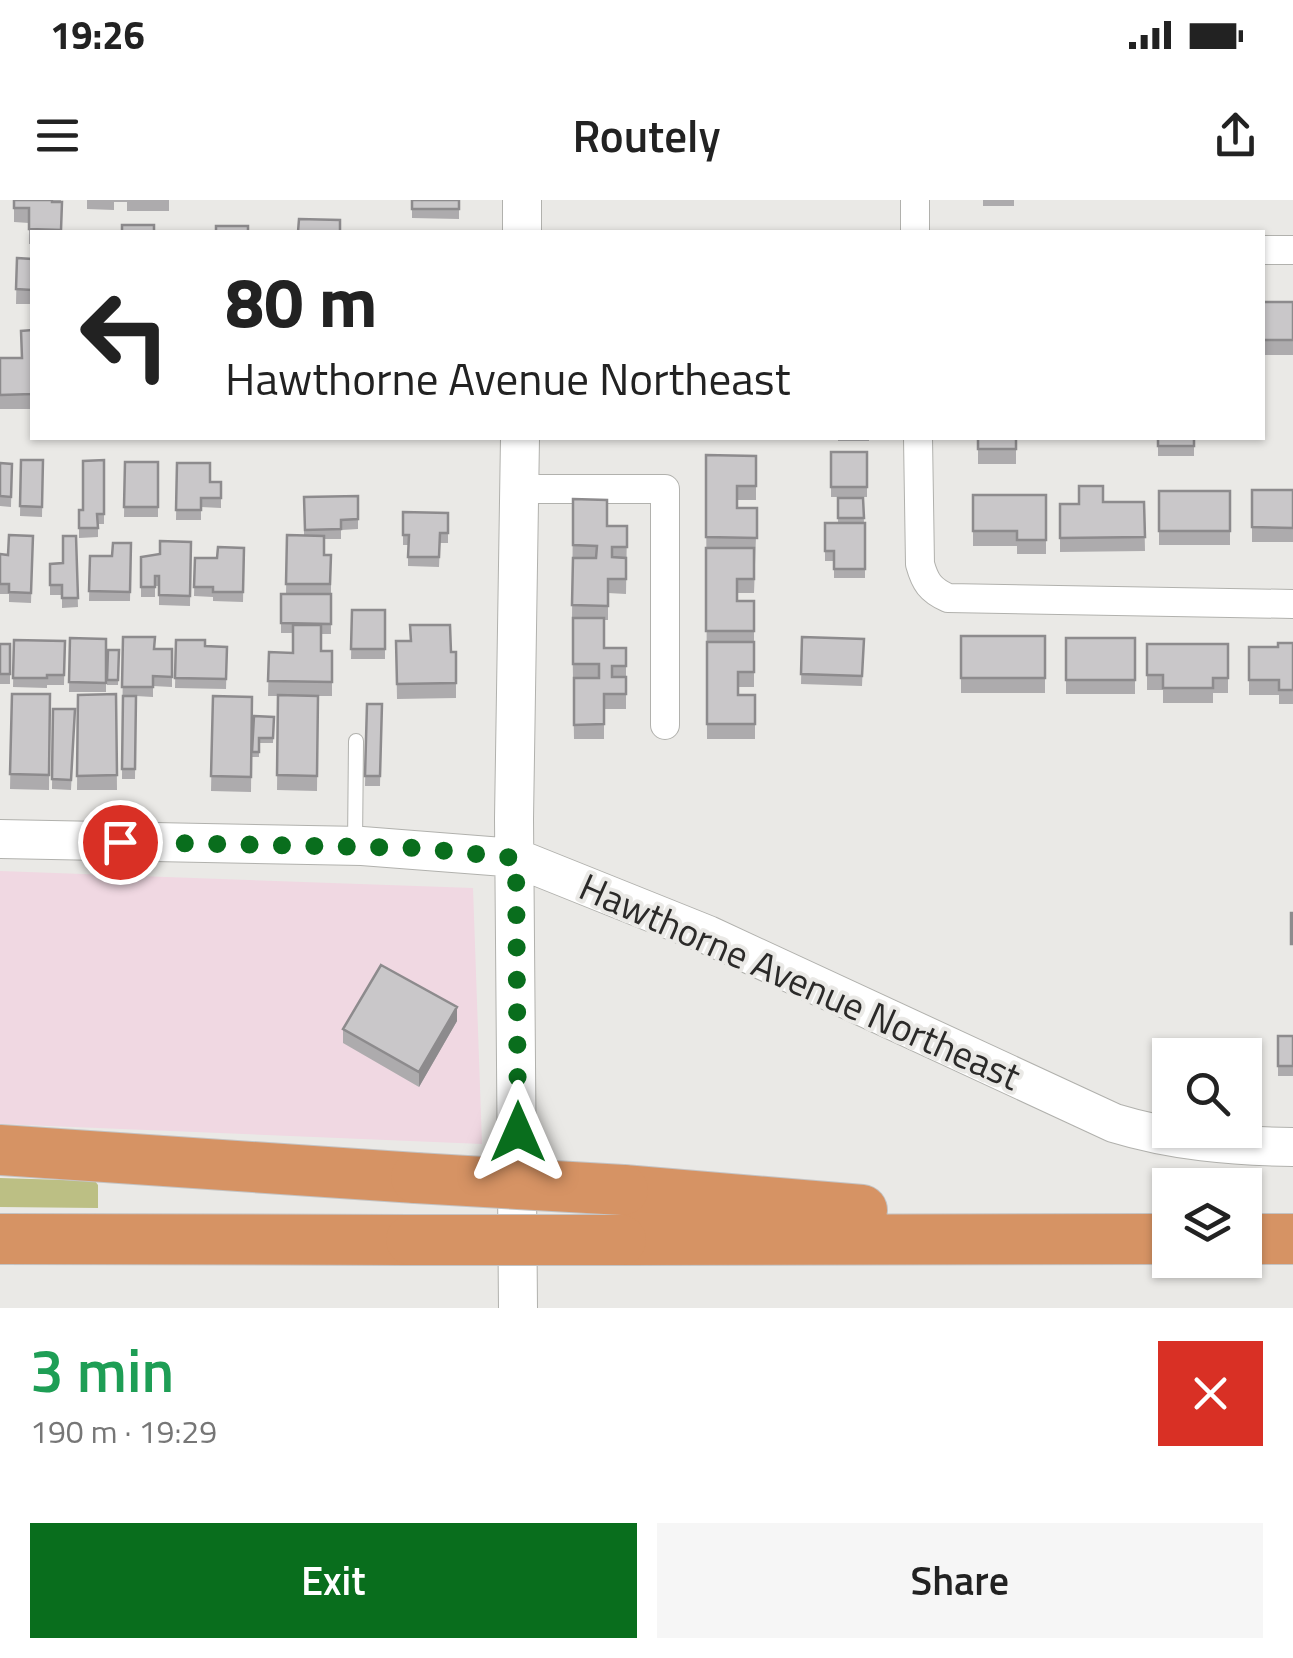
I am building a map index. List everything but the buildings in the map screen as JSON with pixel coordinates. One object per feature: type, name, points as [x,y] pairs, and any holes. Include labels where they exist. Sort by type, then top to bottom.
[{"type":"highway","points":[[0,1150],[872,1210],[1100,1239]]},
{"type":"highway","points":[[0,1239],[1152,1239]]},
{"type":"highway","points":[[1262,1239],[1293,1240]]},
{"type":"main road","points":[[522,200],[522,230]]},
{"type":"main road","points":[[518,1308],[516,858],[520,440]]},
{"type":"main road","name":"Hawthorne Avenue Northeast","points":[[0,839],[355,846],[516,858],[708,935],[1114,1123],[1213,1145],[1293,1147]]},
{"type":"street","points":[[915,230],[916,200]]},
{"type":"street","points":[[1265,250],[1293,250]]},
{"type":"street","points":[[918,440],[920,564],[925,581],[934,592],[968,600],[1293,604]]},
{"type":"street","points":[[520,489],[665,489],[665,725]]},
{"type":"lane","points":[[355,846],[356,741]]},
{"type":"shaded area","points":[[0,871],[473,888],[482,1144],[0,1124]]},
{"type":"green space","points":[[0,1178],[95,1181],[98,1208],[0,1207]]},
{"type":"route","points":[[120,842],[418,848],[516,858],[518,1132]]}]
